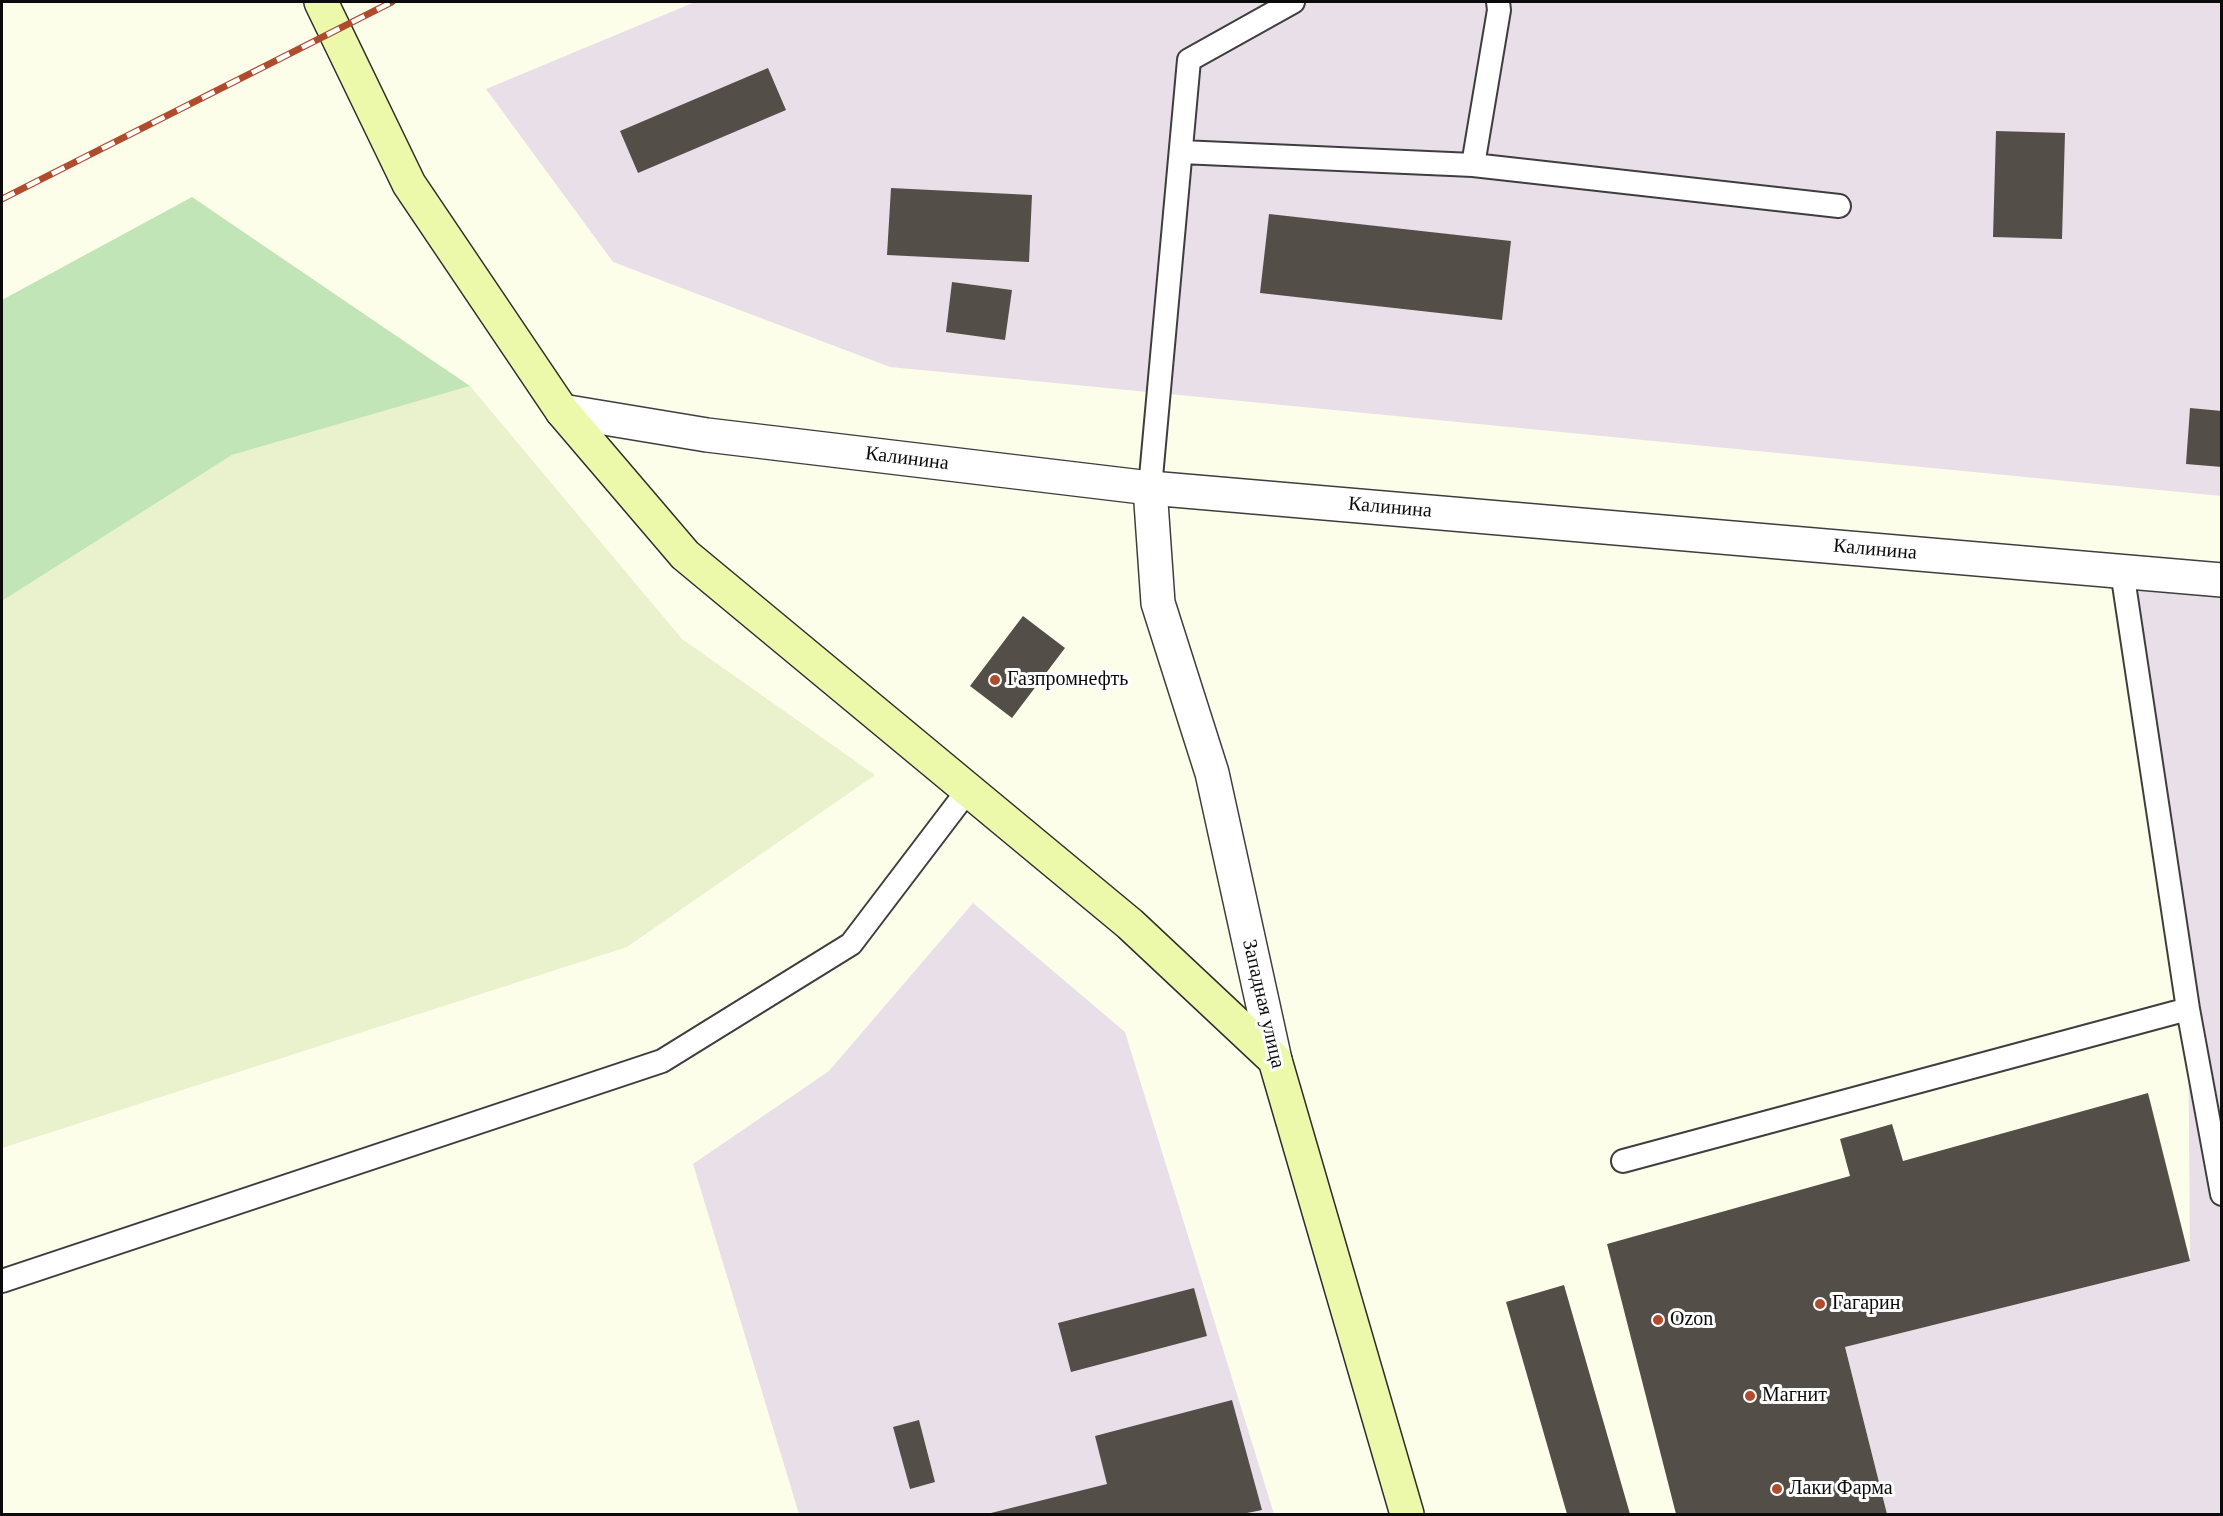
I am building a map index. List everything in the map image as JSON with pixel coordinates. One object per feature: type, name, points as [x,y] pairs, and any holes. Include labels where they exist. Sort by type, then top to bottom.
[{"type":"main road","points":[[321,2],[409,184],[562,411],[685,555],[1130,924],[1275,1060]]},
{"type":"main road","name":"Западная улица","points":[[1275,1060],[1407,1515]]},
{"type":"street","name":"Калинина","points":[[562,411],[707,435],[1150,488],[2222,580]]},
{"type":"street","name":"Западная улица","points":[[1150,488],[1158,603],[1212,773],[1275,1060]]},
{"type":"lane","points":[[1150,488],[1189,60],[1293,2]]},
{"type":"lane","points":[[1473,165],[1499,10],[1498,2]]},
{"type":"lane","points":[[1181,152],[1473,165],[1839,206]]},
{"type":"lane","points":[[2122,571],[2188,1008],[2222,1194]]},
{"type":"lane","points":[[2,1281],[662,1061],[851,944],[968,790]]},
{"type":"lane","points":[[1623,1161],[2188,1008]]},
{"type":"shaded area","points":[[695,2],[2221,2],[2221,496],[890,367],[613,262],[486,89]]},
{"type":"shaded area","points":[[2122,571],[2221,580],[2221,1514],[1887,1514],[1845,1347],[2190,1260],[2188,1008]]},
{"type":"shaded area","points":[[973,903],[1125,1032],[1274,1514],[799,1514],[693,1164],[829,1071]]},
{"type":"green space","points":[[192,197],[470,386],[232,455],[2,601],[2,300]]},
{"type":"green space","points":[[470,386],[682,639],[875,775],[627,947],[2,1148],[2,601],[232,455]]},
{"type":"building","points":[[768,68],[786,110],[638,173],[620,131]]},
{"type":"building","points":[[1996,131],[2065,133],[2062,239],[1993,237]]},
{"type":"building","points":[[891,188],[1032,195],[1029,262],[887,255]]},
{"type":"building","points":[[1269,214],[1511,241],[1502,320],[1260,293]]},
{"type":"building","points":[[952,282],[1012,290],[1005,340],[946,332]]},
{"type":"building","points":[[2190,408],[2222,411],[2222,467],[2186,464]]},
{"type":"building","points":[[1023,616],[1065,648],[1012,718],[970,686]]},
{"type":"building","name":"Гагарин","points":[[2148,1093],[2190,1261],[1845,1347],[1887,1514],[1676,1514],[1607,1244],[1850,1176],[1840,1139],[1892,1124],[1903,1161]]},
{"type":"building","points":[[1564,1285],[1630,1514],[1567,1514],[1506,1302]]},
{"type":"building","points":[[1194,1288],[1207,1336],[1071,1372],[1058,1323]]},
{"type":"building","points":[[1232,1400],[1262,1510],[1242,1514],[987,1514],[1107,1484],[1095,1436]]},
{"type":"building","points":[[919,1420],[935,1482],[910,1489],[893,1427]]},
{"type":"railway","points":[[2,199],[392,2]]},
{"type":"place","name":"Газпромнефть","points":[[995,680]]},
{"type":"place","name":"Гагарин","points":[[1820,1304]]},
{"type":"place","name":"Ozon","points":[[1658,1320]]},
{"type":"place","name":"Магнит","points":[[1750,1396]]},
{"type":"place","name":"Лаки Фарма","points":[[1777,1489]]}]
